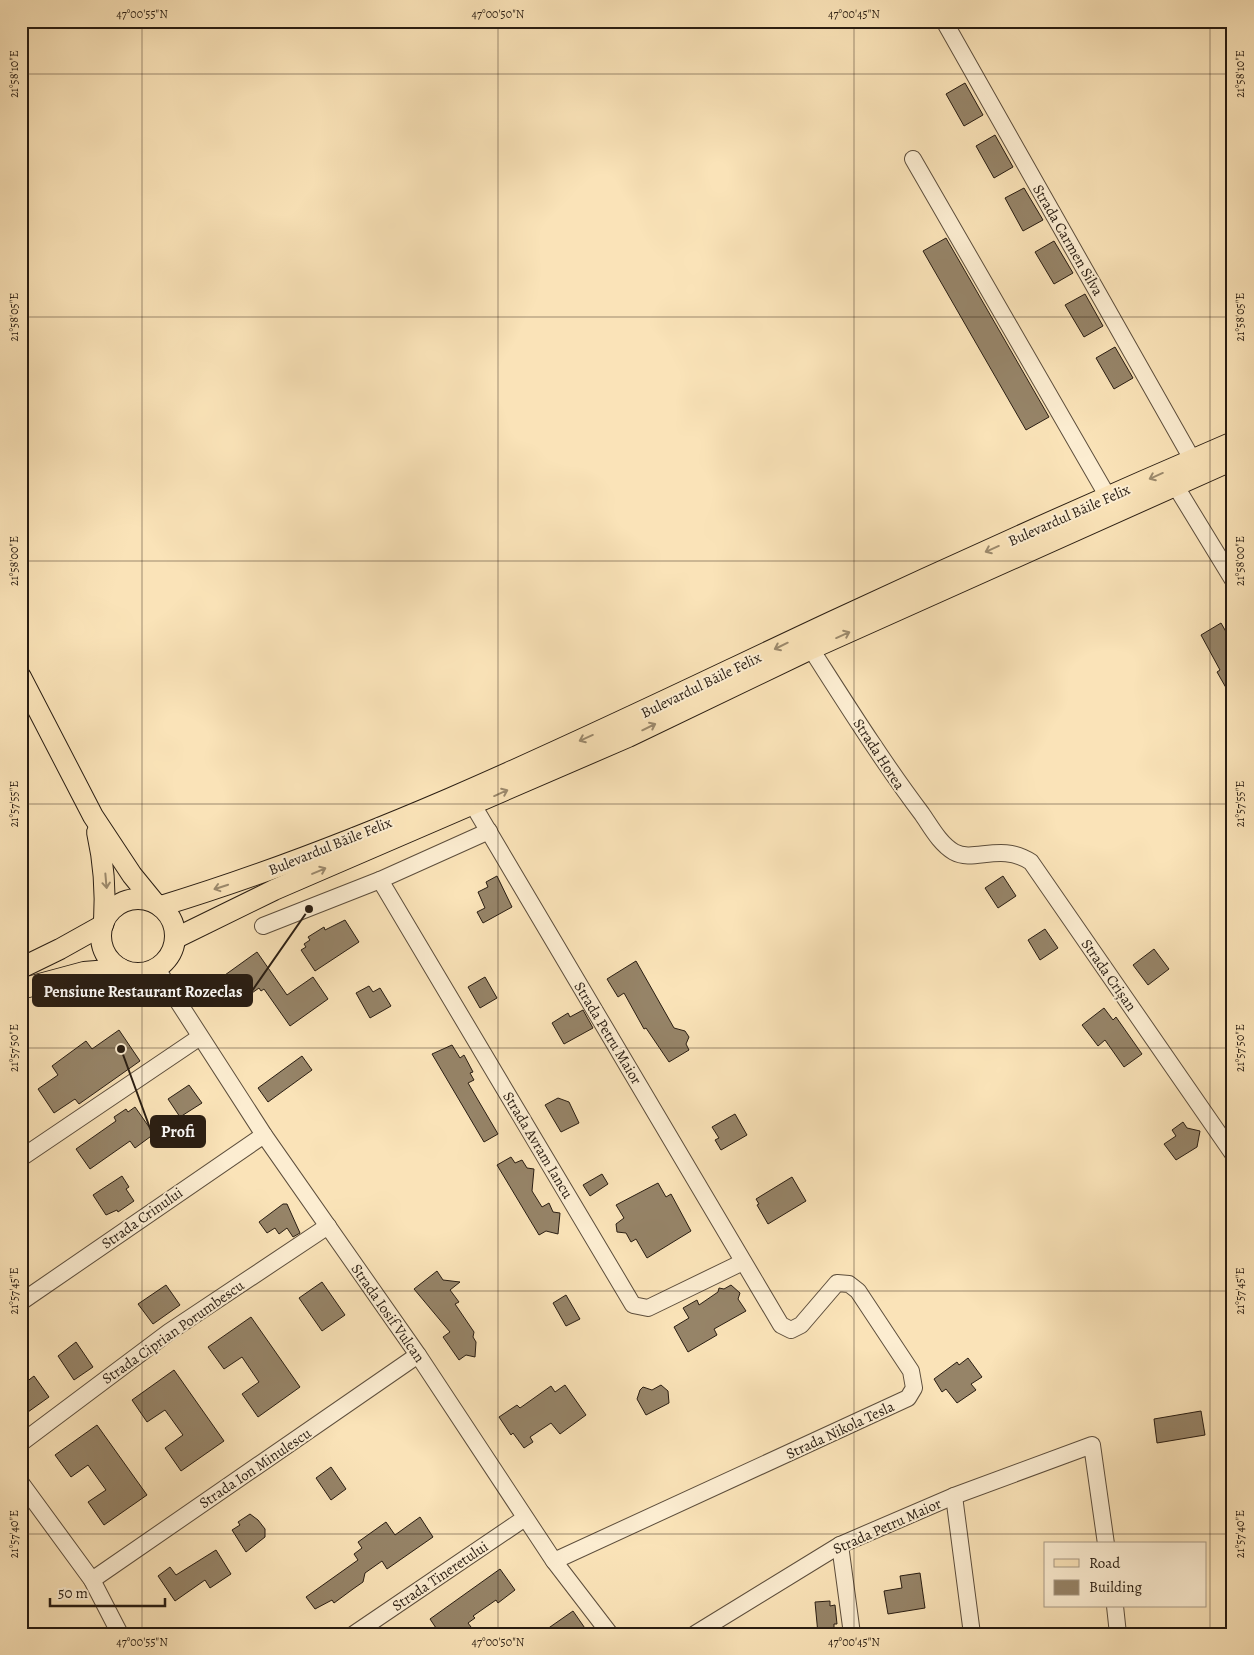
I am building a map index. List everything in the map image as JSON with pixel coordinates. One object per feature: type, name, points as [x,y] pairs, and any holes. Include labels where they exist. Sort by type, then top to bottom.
[{"type":"main road","name":"Bulevardul Băile Felix","points":[[157,904],[224,886],[316,853],[459,793],[630,719],[831,622],[1233,442]]},
{"type":"main road","name":"Bulevardul Băile Felix","points":[[176,938],[274,890],[628,737],[812,649],[1233,460]]},
{"type":"main road","points":[[21,677],[93,816],[127,868],[172,920],[176,938],[170,955],[157,969],[139,973],[121,969],[84,972],[21,989]]},
{"type":"main road","points":[[93,816],[103,858],[106,888],[102,946],[113,963],[121,969]]},
{"type":"main road","points":[[21,968],[60,949],[103,924],[110,911],[123,901],[142,898],[157,904]]},
{"type":"street","name":"Strada Carmen Silva","points":[[944,21],[1192,460]]},
{"type":"street","points":[[913,159],[1108,497]]},
{"type":"street","points":[[1175,485],[1233,580]]},
{"type":"street","name":"Strada Horea","points":[[812,649],[895,780],[942,841],[955,852]]},
{"type":"street","name":"Strada Petru Maior","points":[[473,805],[743,1262]]},
{"type":"street","points":[[262,926],[380,880],[489,831]]},
{"type":"street","name":"Strada Crișan","points":[[955,852],[968,855],[996,852],[1019,854],[1031,862],[1233,1154]]},
{"type":"street","name":"Strada Avram Iancu","points":[[380,880],[633,1304],[648,1308],[743,1262]]},
{"type":"street","name":"Strada Iosif Vulcan","points":[[157,969],[264,1135],[418,1355],[554,1561],[610,1634]]},
{"type":"street","points":[[21,1158],[200,1036]]},
{"type":"street","name":"Strada Crinului","points":[[21,1302],[264,1135]]},
{"type":"street","name":"Strada Ciprian Porumbescu","points":[[21,1443],[169,1332],[328,1226]]},
{"type":"street","name":"Strada Nikola Tesla","points":[[554,1561],[908,1398],[914,1388],[911,1371],[858,1291],[849,1284],[837,1283],[801,1325],[792,1330],[781,1325],[743,1262]]},
{"type":"street","name":"Strada Ion Minulescu","points":[[92,1580],[418,1355]]},
{"type":"street","name":"Strada Petru Maior","points":[[695,1634],[840,1545],[954,1496],[1092,1445],[1106,1542]]},
{"type":"street","points":[[21,1483],[92,1580],[120,1634]]},
{"type":"street","points":[[954,1496],[972,1634]]},
{"type":"street","name":"Strada Tineretului","points":[[354,1634],[525,1518]]},
{"type":"street","points":[[840,1545],[852,1634]]},
{"type":"street","points":[[1114,1608],[1118,1634]]},
{"type":"building","points":[[965,83],[983,115],[964,126],[946,94]]},
{"type":"building","points":[[995,135],[1013,167],[994,178],[976,146]]},
{"type":"building","points":[[1024,188],[1043,220],[1023,231],[1005,198]]},
{"type":"building","points":[[946,238],[1049,417],[1026,430],[923,251]]},
{"type":"building","points":[[1054,241],[1073,273],[1054,284],[1035,252]]},
{"type":"building","points":[[1085,294],[1103,326],[1084,337],[1065,305]]},
{"type":"building","points":[[1115,347],[1133,378],[1114,389],[1096,358]]},
{"type":"building","points":[[1221,623],[1233,644],[1233,700],[1217,672],[1220,670],[1201,635]]},
{"type":"building","points":[[497,876],[512,907],[483,923],[477,912],[485,908],[478,892],[488,887],[486,882]]},
{"type":"building","points":[[1003,876],[1016,896],[998,908],[985,888]]},
{"type":"building","points":[[345,920],[359,942],[315,971],[301,950],[306,947],[304,944],[310,940],[308,937],[324,927],[325,930]]},
{"type":"building","points":[[1045,929],[1058,948],[1040,960],[1028,940]]},
{"type":"building","points":[[1154,949],[1169,969],[1148,985],[1133,965]]},
{"type":"building","points":[[257,952],[287,995],[313,977],[328,999],[290,1026],[264,989],[261,991],[259,988],[235,1005],[218,980]]},
{"type":"building","points":[[636,961],[674,1028],[685,1031],[689,1037],[686,1044],[689,1050],[669,1062],[646,1028],[644,1029],[624,993],[618,997],[607,979]]},
{"type":"building","points":[[485,977],[497,998],[480,1008],[468,987]]},
{"type":"building","points":[[369,986],[373,992],[380,988],[391,1006],[370,1018],[356,993]]},
{"type":"building","points":[[1104,1008],[1113,1020],[1116,1017],[1142,1054],[1124,1067],[1105,1040],[1098,1046],[1082,1025]]},
{"type":"building","points":[[583,1010],[593,1028],[564,1044],[552,1023],[568,1013],[570,1017]]},
{"type":"building","points":[[119,1030],[140,1061],[79,1104],[75,1099],[54,1113],[38,1089],[58,1075],[52,1066],[86,1041],[92,1049]]},
{"type":"building","points":[[452,1045],[460,1058],[464,1055],[473,1072],[470,1073],[474,1080],[468,1083],[498,1134],[484,1142],[432,1054]]},
{"type":"building","points":[[302,1056],[312,1070],[268,1102],[258,1088]]},
{"type":"building","points":[[189,1085],[202,1103],[180,1117],[168,1099]]},
{"type":"building","points":[[558,1098],[569,1102],[579,1123],[561,1132],[545,1105]]},
{"type":"building","points":[[135,1107],[154,1134],[135,1148],[130,1141],[90,1169],[76,1149],[116,1121],[114,1117],[126,1109],[128,1112]]},
{"type":"building","points":[[735,1114],[747,1135],[721,1150],[715,1140],[719,1138],[712,1127]]},
{"type":"building","points":[[1183,1122],[1187,1128],[1200,1131],[1197,1147],[1176,1160],[1164,1144],[1176,1136],[1172,1130]]},
{"type":"building","points":[[511,1157],[515,1163],[522,1160],[527,1168],[534,1169],[532,1191],[542,1207],[549,1203],[553,1212],[560,1213],[558,1234],[546,1231],[539,1235],[497,1165]]},
{"type":"building","points":[[602,1174],[608,1184],[590,1196],[583,1185]]},
{"type":"building","points":[[122,1176],[129,1187],[126,1189],[134,1201],[118,1212],[117,1210],[106,1215],[93,1195]]},
{"type":"building","points":[[792,1177],[806,1201],[768,1224],[757,1205],[759,1204],[756,1199]]},
{"type":"building","points":[[658,1183],[666,1197],[671,1194],[691,1231],[647,1258],[636,1239],[631,1242],[626,1233],[617,1232],[616,1224],[624,1218],[616,1205]]},
{"type":"building","points":[[283,1204],[287,1204],[300,1233],[293,1237],[287,1228],[279,1234],[275,1228],[267,1233],[259,1222]]},
{"type":"building","points":[[437,1271],[443,1280],[460,1282],[450,1290],[459,1302],[455,1304],[474,1332],[473,1337],[476,1342],[475,1357],[466,1355],[459,1360],[443,1337],[450,1332],[414,1289]]},
{"type":"building","points":[[322,1282],[345,1315],[322,1331],[299,1298]]},
{"type":"building","points":[[166,1285],[180,1305],[153,1324],[138,1304]]},
{"type":"building","points":[[731,1285],[740,1293],[738,1299],[746,1311],[714,1329],[717,1335],[688,1352],[674,1327],[689,1318],[683,1308],[697,1300],[699,1305],[718,1292],[719,1288],[724,1289]]},
{"type":"building","points":[[566,1295],[580,1319],[566,1326],[553,1303]]},
{"type":"building","points":[[251,1317],[300,1387],[258,1417],[242,1394],[259,1382],[242,1357],[224,1369],[208,1347]]},
{"type":"building","points":[[76,1342],[93,1367],[74,1380],[58,1356]]},
{"type":"building","points":[[968,1358],[982,1377],[971,1384],[976,1390],[957,1403],[946,1389],[942,1392],[934,1379],[957,1362],[959,1365]]},
{"type":"building","points":[[174,1370],[224,1441],[181,1471],[165,1448],[183,1435],[165,1410],[147,1422],[132,1400]]},
{"type":"building","points":[[34,1376],[49,1397],[21,1417],[21,1386]]},
{"type":"building","points":[[565,1385],[586,1415],[560,1434],[551,1423],[530,1437],[533,1442],[524,1448],[513,1433],[511,1435],[499,1417],[517,1405],[520,1408],[551,1386],[555,1392]]},
{"type":"building","points":[[661,1385],[668,1391],[669,1403],[646,1415],[637,1399],[640,1390],[643,1387],[652,1390]]},
{"type":"building","points":[[1201,1411],[1205,1435],[1157,1443],[1154,1419]]},
{"type":"building","points":[[97,1425],[147,1495],[104,1525],[88,1502],[106,1490],[88,1465],[71,1477],[55,1455]]},
{"type":"building","points":[[331,1467],[346,1489],[331,1500],[316,1478]]},
{"type":"building","points":[[250,1514],[265,1529],[265,1537],[246,1552],[232,1530],[240,1525],[238,1522]]},
{"type":"building","points":[[420,1517],[433,1537],[387,1569],[382,1561],[365,1573],[363,1582],[334,1603],[332,1600],[315,1609],[306,1597],[358,1560],[354,1554],[362,1548],[358,1542],[386,1522],[395,1535]]},
{"type":"building","points":[[216,1550],[231,1574],[210,1588],[205,1580],[175,1601],[158,1576],[170,1567],[176,1575]]},
{"type":"building","points":[[500,1569],[515,1590],[498,1603],[496,1600],[473,1616],[475,1618],[468,1623],[471,1627],[462,1634],[440,1634],[430,1619]]},
{"type":"building","points":[[920,1573],[925,1608],[888,1614],[884,1591],[902,1588],[900,1576]]},
{"type":"building","points":[[830,1601],[830,1606],[835,1605],[837,1624],[834,1624],[834,1634],[818,1634],[815,1602]]},
{"type":"building","points":[[573,1611],[589,1634],[540,1634]]},
{"type":"place","name":"Pensiune Restaurant Rozeclas","points":[[309,909]]},
{"type":"place","name":"Profi","points":[[121,1049]]}]
